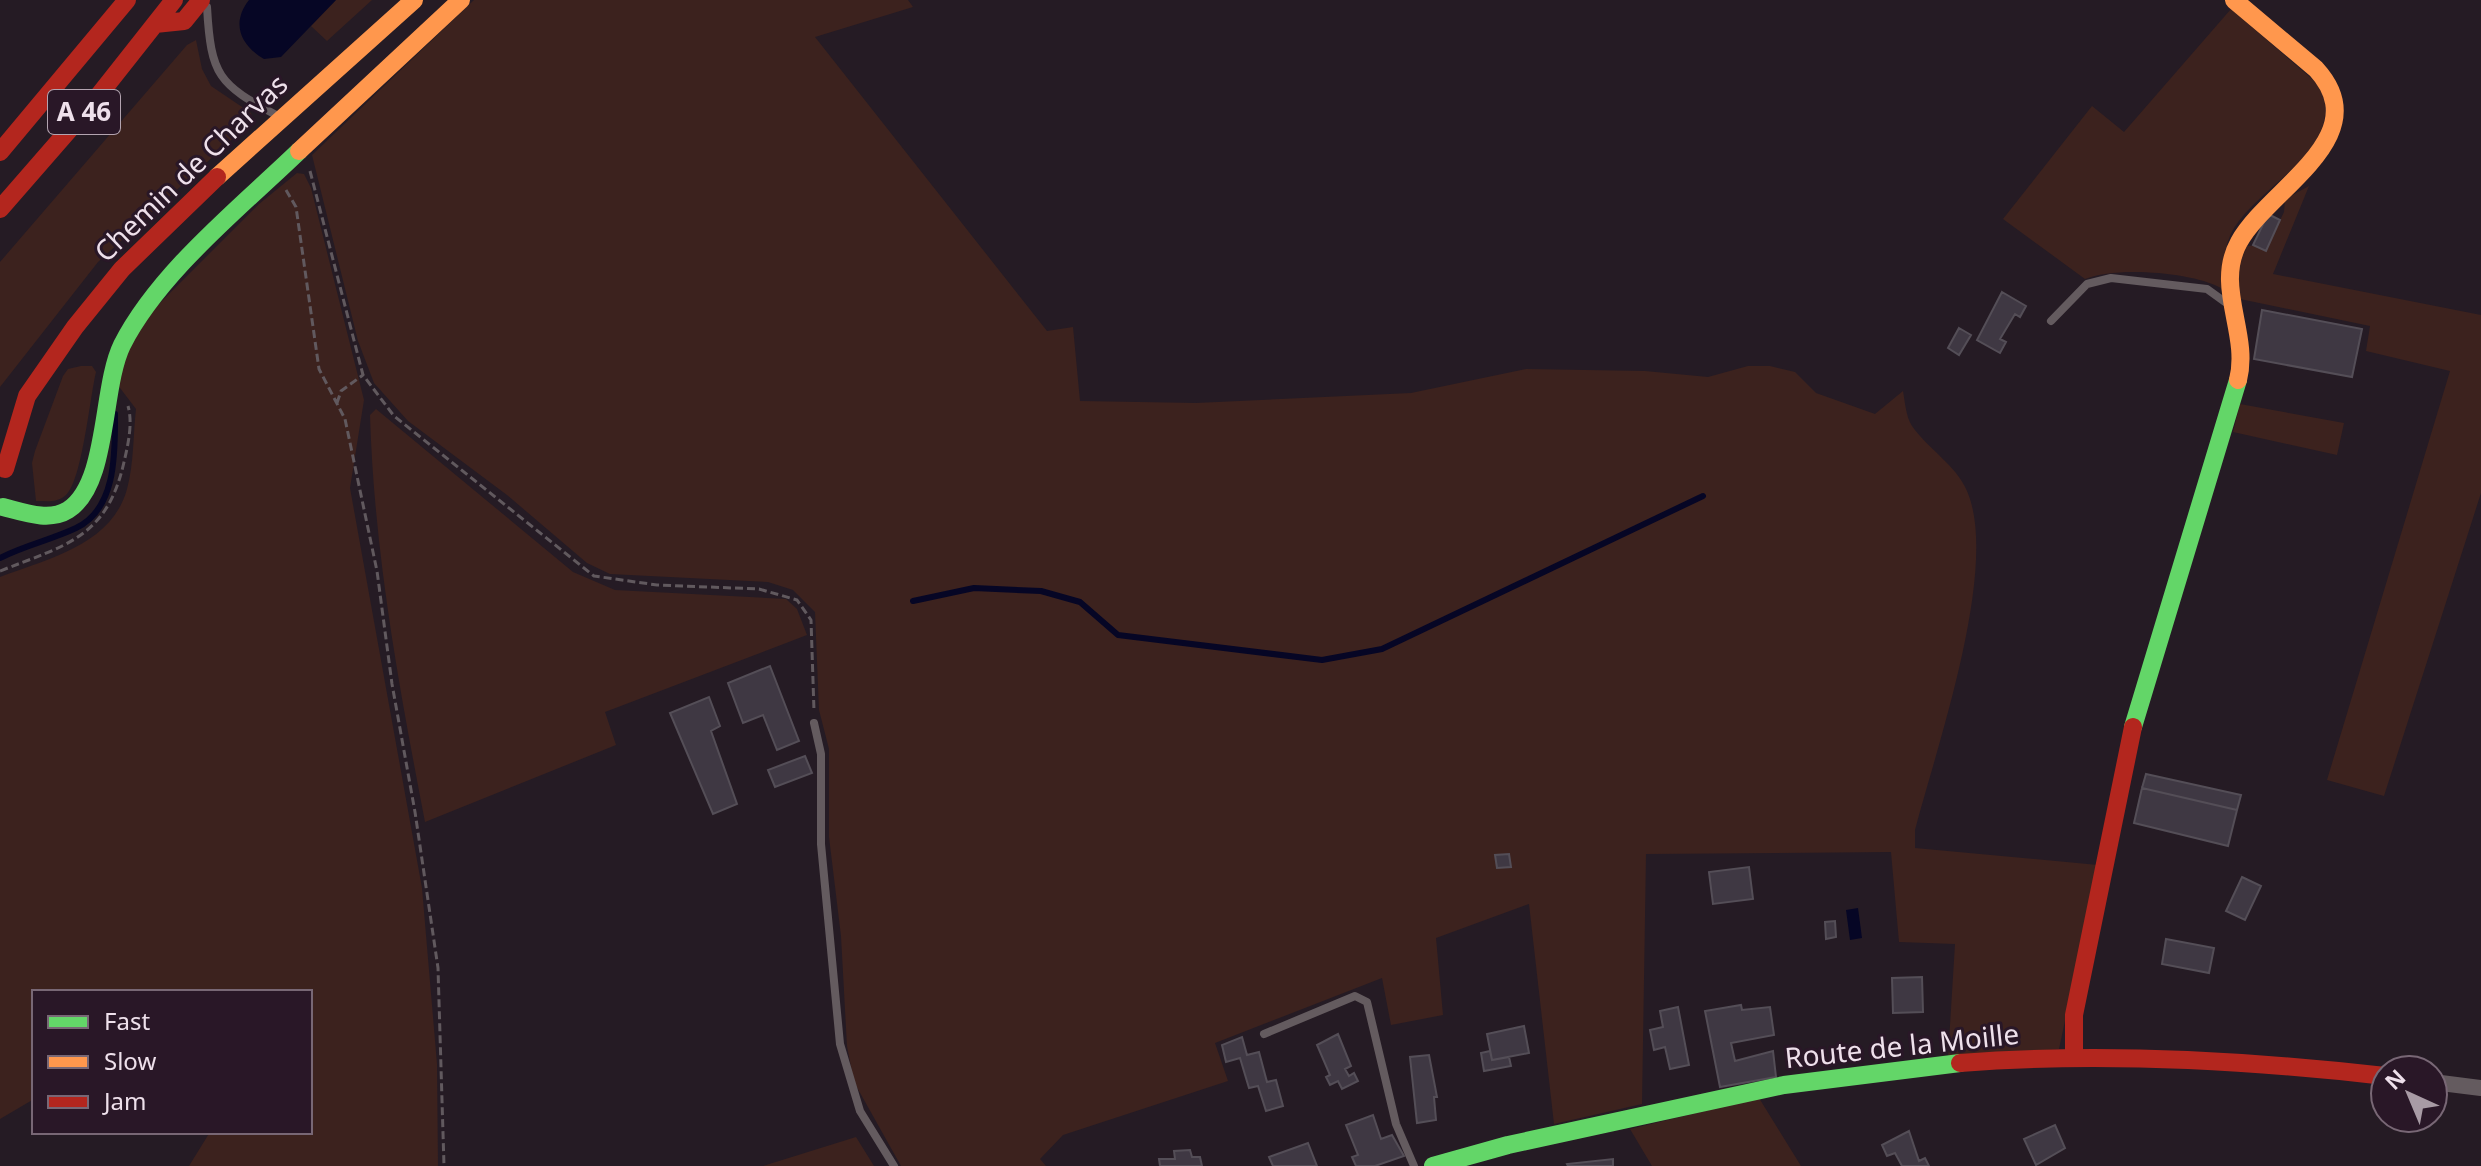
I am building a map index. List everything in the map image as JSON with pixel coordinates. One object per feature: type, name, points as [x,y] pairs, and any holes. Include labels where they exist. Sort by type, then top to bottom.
[{"type":"main road","name":"A 46","points":[[0,152],[127,0]]},
{"type":"main road","name":"A 46","points":[[0,209],[174,0]]},
{"type":"main road","points":[[155,24],[184,21],[204,0]]},
{"type":"main road","name":"Chemin de Charvas","points":[[1,509],[8,488],[2,466],[27,396],[75,327],[122,269],[282,118],[414,0]]},
{"type":"main road","points":[[1,509],[28,517],[54,517],[71,511],[84,498],[97,460],[106,390],[120,347],[148,304],[176,271],[299,151],[461,0]]},
{"type":"main road","points":[[2074,1058],[2074,1015],[2132,731],[2236,390],[2243,357],[2233,308],[2230,264],[2246,227],[2313,162],[2334,128],[2336,101],[2327,82],[2234,0]]},
{"type":"main road","name":"Chemin de Charvas","points":[[0,416],[27,396]]},
{"type":"main road","name":"Route de la Moille","points":[[1433,1166],[1482,1150],[1831,1077],[2074,1058],[2176,1057],[2369,1075]]},
{"type":"street","points":[[2449,1084],[2481,1088]]},
{"type":"lane","points":[[204,0],[209,45],[223,82],[282,118]]},
{"type":"lane","points":[[2051,321],[2087,284],[2111,278],[2207,289],[2233,308]]},
{"type":"lane","points":[[814,723],[821,754],[821,844],[840,1044],[860,1111],[894,1166]]},
{"type":"lane","points":[[1264,1034],[1355,996],[1367,1002],[1396,1124],[1414,1166]]},
{"type":"path","points":[[299,151],[316,186],[363,375],[385,405],[407,428],[594,576],[657,585],[759,589],[797,600],[811,620],[814,723]]},
{"type":"path","points":[[277,173],[296,207],[319,369],[345,419],[377,571],[438,968],[444,1166]]},
{"type":"path","points":[[337,403],[341,391],[363,375]]},
{"type":"shaded area","points":[[336,0],[372,0],[327,41],[311,26]]},
{"type":"shaded area","points":[[474,0],[908,0],[913,7],[815,37],[1047,331],[1073,327],[1080,401],[1196,403],[1411,393],[1526,369],[1645,371],[1708,377],[1748,366],[1770,366],[1795,372],[1816,393],[1875,414],[1903,391],[1910,422],[1949,465],[1967,491],[1975,524],[1976,565],[1971,610],[1949,707],[1915,830],[1915,848],[2098,865],[2059,1049],[1948,1058],[1955,944],[1899,942],[1891,852],[1646,854],[1642,1104],[1554,1124],[1529,904],[1436,938],[1443,1015],[1391,1025],[1382,978],[1215,1043],[1228,1081],[1063,1135],[1040,1159],[1046,1166],[901,1166],[854,1082],[847,1046],[841,936],[829,837],[829,749],[819,710],[815,612],[793,590],[768,582],[610,574],[587,563],[507,495],[408,421],[374,383],[358,341],[312,155]]},
{"type":"shaded area","points":[[2231,9],[2319,85],[2325,107],[2322,127],[2313,145],[2234,228],[2226,250],[2221,288],[2192,278],[2154,273],[2115,273],[2085,279],[2003,219],[2092,106],[2124,132]]},
{"type":"shaded area","points":[[196,40],[202,69],[211,86],[251,113],[253,120],[98,262],[0,387],[0,262],[187,45]]},
{"type":"shaded area","points":[[297,173],[304,174],[311,188],[364,400],[350,488],[422,888],[437,1064],[438,1166],[189,1166],[209,1134],[312,1134],[312,990],[32,990],[32,1100],[0,1119],[0,577],[76,547],[93,537],[119,508],[129,479],[136,409],[114,380],[146,317],[259,204]]},
{"type":"shaded area","points":[[2309,186],[2273,274],[2481,315],[2481,493],[2384,796],[2327,780],[2450,371],[2366,351],[2370,326],[2240,299],[2238,267],[2247,246],[2268,245],[2284,212],[2285,199]]},
{"type":"shaded area","points":[[92,366],[96,372],[77,473],[72,487],[63,498],[36,501],[32,463],[35,451],[63,376],[68,369]]},
{"type":"shaded area","points":[[2240,404],[2344,423],[2337,455],[2233,432]]},
{"type":"shaded area","points":[[376,409],[573,572],[615,590],[786,599],[797,609],[807,635],[605,712],[616,745],[425,822],[382,568],[370,415]]},
{"type":"shaded area","points":[[1759,1098],[1801,1166],[1652,1166],[1630,1129]]},
{"type":"shaded area","points":[[856,1137],[874,1166],[763,1166]]},
{"type":"water","points":[[249,0],[336,0],[281,57],[264,59],[249,47],[241,33],[240,17]]},
{"type":"water","points":[[1858,908],[1862,938],[1850,940],[1846,910]]},
{"type":"building","points":[[2268,214],[2280,220],[2266,251],[2253,245]]},
{"type":"building","points":[[2002,292],[2026,306],[2020,317],[2015,314],[2000,339],[2006,342],[2000,353],[1977,340]]},
{"type":"building","points":[[2262,310],[2362,329],[2352,377],[2254,359]]},
{"type":"building","points":[[1959,328],[1971,335],[1959,355],[1948,348]]},
{"type":"building","points":[[770,666],[799,741],[777,750],[763,715],[743,723],[728,683]]},
{"type":"building","points":[[709,697],[720,726],[711,731],[737,804],[713,814],[670,713]]},
{"type":"building","points":[[805,756],[812,773],[775,787],[768,770]]},
{"type":"building","points":[[2146,774],[2241,795],[2237,810],[2142,788]]},
{"type":"building","points":[[2142,788],[2237,810],[2228,846],[2134,823]]},
{"type":"building","points":[[1509,854],[1511,867],[1497,868],[1495,855]]},
{"type":"building","points":[[1749,867],[1753,899],[1713,904],[1709,872]]},
{"type":"building","points":[[2242,877],[2261,886],[2245,920],[2226,911]]},
{"type":"building","points":[[1835,921],[1836,937],[1826,939],[1825,922]]},
{"type":"building","points":[[2166,939],[2214,948],[2209,973],[2162,964]]},
{"type":"building","points":[[1922,977],[1923,1012],[1893,1013],[1892,978]]},
{"type":"building","points":[[1741,1005],[1742,1010],[1770,1007],[1774,1035],[1731,1043],[1735,1061],[1773,1051],[1776,1077],[1720,1087],[1705,1011]]},
{"type":"building","points":[[1678,1007],[1689,1065],[1670,1069],[1665,1047],[1654,1050],[1650,1030],[1663,1027],[1660,1011]]},
{"type":"building","points":[[1524,1026],[1529,1053],[1492,1060],[1487,1034]]},
{"type":"building","points":[[1338,1034],[1351,1066],[1345,1069],[1349,1076],[1354,1073],[1358,1081],[1342,1089],[1338,1081],[1330,1085],[1326,1077],[1330,1075],[1317,1045]]},
{"type":"building","points":[[1242,1037],[1247,1055],[1259,1052],[1267,1082],[1276,1080],[1283,1106],[1266,1111],[1258,1086],[1249,1088],[1240,1058],[1226,1062],[1222,1045]]},
{"type":"building","points":[[1490,1051],[1492,1060],[1509,1057],[1511,1066],[1484,1071],[1481,1053]]},
{"type":"building","points":[[1429,1055],[1437,1097],[1434,1097],[1436,1120],[1417,1123],[1410,1057]]},
{"type":"building","points":[[1373,1115],[1381,1139],[1392,1135],[1404,1156],[1375,1166],[1356,1166],[1352,1157],[1358,1155],[1346,1125]]},
{"type":"building","points":[[2055,1125],[2065,1148],[2036,1165],[2024,1139]]},
{"type":"building","points":[[1909,1131],[1919,1161],[1925,1158],[1929,1166],[1902,1166],[1895,1153],[1887,1156],[1882,1145]]},
{"type":"building","points":[[1308,1143],[1317,1166],[1273,1166],[1269,1157]]},
{"type":"building","points":[[1190,1150],[1192,1157],[1200,1157],[1202,1166],[1160,1166],[1159,1159],[1175,1159],[1174,1151]]},
{"type":"building","points":[[1613,1159],[1613,1166],[1567,1164]]},
{"type":"waterway","points":[[0,558],[76,528],[99,507],[111,478],[115,414]]},
{"type":"waterway","points":[[913,601],[974,588],[1041,591],[1080,602],[1118,635],[1322,660],[1382,649],[1703,496]]},
{"type":"traffic: fast","points":[[3,507],[36,515],[61,514],[81,497],[98,458],[115,363],[138,318],[179,266],[299,151]]},
{"type":"traffic: fast","points":[[2133,727],[2238,380]]},
{"type":"traffic: fast","points":[[1433,1166],[1508,1145],[1784,1085],[1960,1063]]},
{"type":"traffic: slow","points":[[217,177],[414,0]]},
{"type":"traffic: slow","points":[[299,151],[461,0]]},
{"type":"traffic: slow","points":[[2234,0],[2316,69],[2332,94],[2334,117],[2327,139],[2312,161],[2253,222],[2232,259],[2231,293],[2240,345],[2238,380]]},
{"type":"traffic: jam","points":[[0,152],[127,0]]},
{"type":"traffic: jam","points":[[0,209],[95,100],[174,0]]},
{"type":"traffic: jam","points":[[155,24],[184,21],[201,0]]},
{"type":"traffic: jam","points":[[5,469],[27,396],[75,327],[122,269],[217,177]]},
{"type":"traffic: jam","points":[[2074,1058],[2074,1015],[2133,727]]},
{"type":"traffic: jam","points":[[1960,1063],[2066,1058],[2172,1059],[2369,1074]]}]
